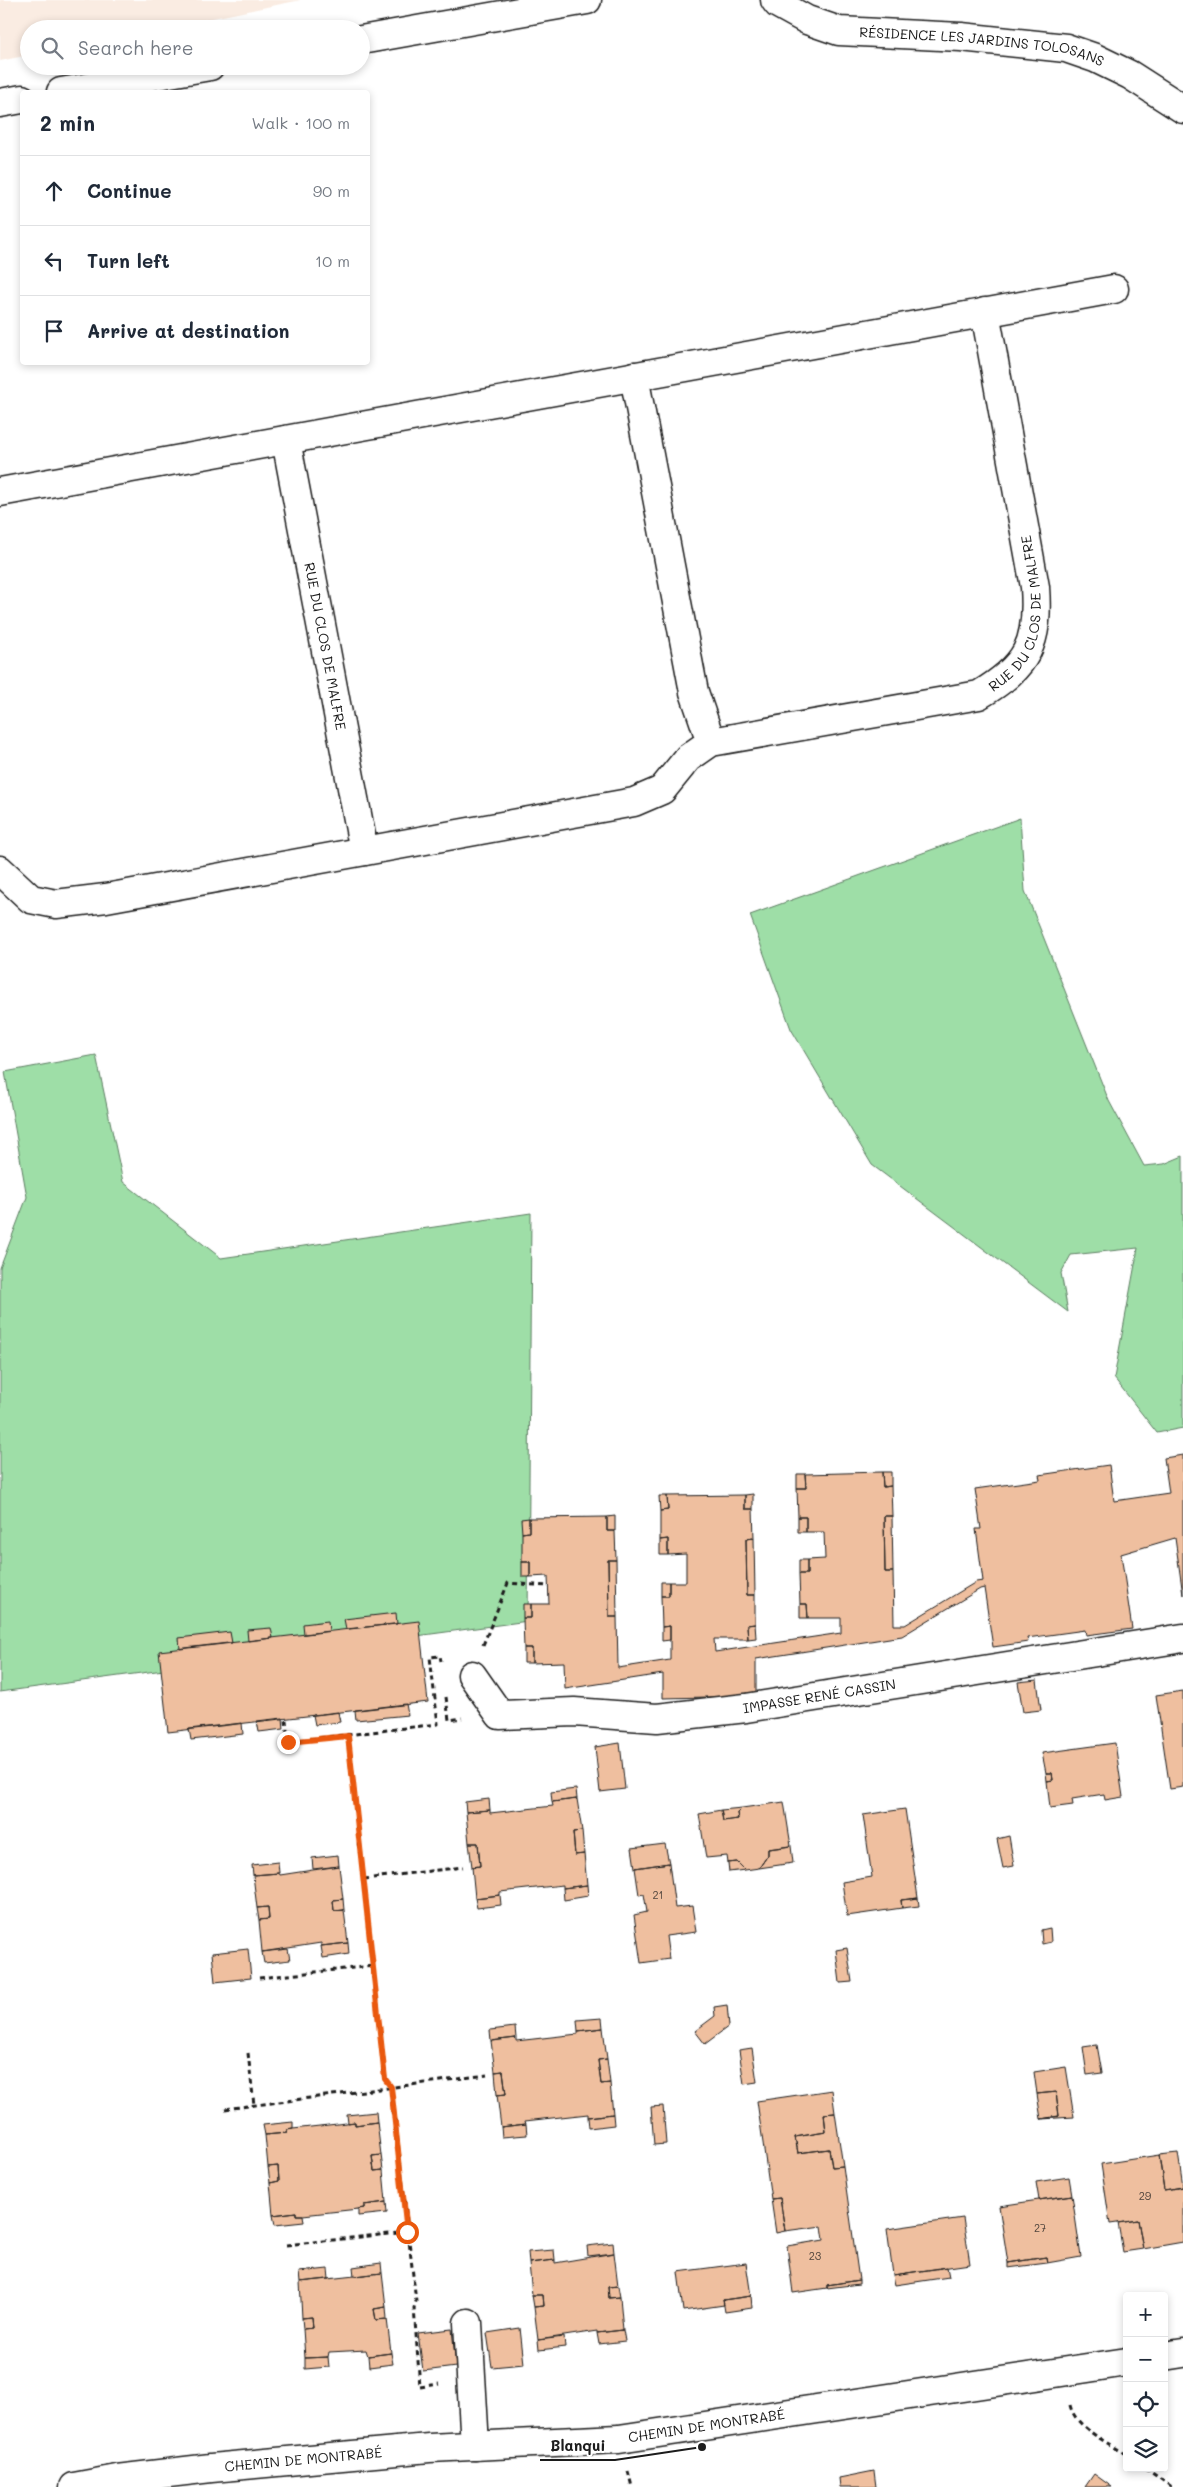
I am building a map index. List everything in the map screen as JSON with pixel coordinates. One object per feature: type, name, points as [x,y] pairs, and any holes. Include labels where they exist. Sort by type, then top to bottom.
[{"type":"street","points":[[370,38],[588,0]]},
{"type":"street","name":"RÉSIDENCE LES JARDINS TOLOSANS","points":[[774,0],[807,20],[840,31],[961,37],[1066,48],[1095,58],[1130,75],[1183,109]]},
{"type":"street","points":[[72,90],[158,75]]},
{"type":"street","points":[[0,103],[20,99]]},
{"type":"street","points":[[0,492],[1114,289]]},
{"type":"street","name":"RUE DU CLOS DE MALFRE","points":[[0,870],[31,899],[56,904],[116,896],[364,852],[634,802],[662,790],[688,758],[712,742],[979,695],[1004,680],[1029,650],[1037,617],[1034,587],[985,312]]},
{"type":"street","points":[[634,376],[694,692],[712,742]]},
{"type":"street","name":"RUE DU CLOS DE MALFRE","points":[[286,440],[364,852]]},
{"type":"street","name":"IMPASSE RENÉ CASSIN","points":[[472,1675],[500,1714],[574,1712],[657,1718],[746,1708],[1183,1638]]},
{"type":"street","points":[[468,2323],[475,2446]]},
{"type":"street","points":[[1168,2355],[1183,2353]]},
{"type":"street","name":"CHEMIN DE MONTRABÉ","points":[[74,2487],[117,2479],[211,2468],[475,2446],[619,2439],[1123,2363]]},
{"type":"path","points":[[445,1692],[448,1720],[466,1717],[472,1675],[508,1583],[548,1586]]},
{"type":"path","points":[[286,1720],[288,1742],[438,1724],[430,1657],[440,1656],[441,1665]]},
{"type":"path","points":[[348,1736],[385,2079],[391,2087],[416,2301],[414,2308],[420,2387],[472,2380]]},
{"type":"path","points":[[364,1878],[463,1867]]},
{"type":"path","points":[[259,1978],[373,1966]]},
{"type":"path","points":[[248,2053],[254,2105]]},
{"type":"path","points":[[225,2109],[487,2075]]},
{"type":"path","points":[[286,2245],[407,2232]]},
{"type":"path","points":[[1070,2405],[1072,2414],[1080,2423],[1123,2453]]},
{"type":"path","points":[[1151,2472],[1172,2487]]},
{"type":"shaded area","points":[[0,0],[301,0],[203,20],[20,20],[20,57],[0,61]]},
{"type":"green space","points":[[1020,818],[1025,891],[1109,1101],[1144,1166],[1164,1164],[1183,1156],[1183,1428],[1157,1433],[1114,1378],[1138,1248],[1071,1255],[1061,1273],[1068,1312],[872,1165],[791,1029],[750,915]]},
{"type":"green space","points":[[96,1055],[123,1182],[221,1258],[531,1213],[528,1621],[0,1692],[0,1268],[27,1197],[5,1072]]},
{"type":"building","points":[[1183,1455],[1183,1595],[1175,1538],[1121,1554],[1132,1629],[1086,1635],[1085,1630],[1027,1638],[1028,1642],[993,1647],[984,1588],[902,1636],[756,1659],[756,1696],[663,1698],[663,1674],[565,1689],[564,1662],[532,1663],[532,1648],[524,1648],[523,1618],[531,1618],[531,1604],[549,1604],[548,1576],[530,1577],[530,1562],[522,1562],[522,1533],[529,1532],[529,1518],[607,1517],[607,1531],[615,1531],[616,1560],[608,1560],[609,1617],[617,1617],[618,1668],[670,1660],[670,1626],[662,1627],[661,1596],[669,1596],[669,1582],[686,1582],[686,1554],[668,1555],[668,1539],[660,1540],[660,1511],[668,1510],[667,1496],[745,1495],[745,1509],[753,1509],[754,1538],[746,1539],[747,1595],[755,1595],[755,1624],[747,1625],[748,1639],[714,1639],[715,1652],[841,1633],[841,1618],[808,1618],[807,1604],[800,1604],[799,1574],[807,1574],[807,1560],[825,1559],[824,1532],[806,1532],[806,1517],[798,1517],[797,1488],[806,1488],[805,1474],[882,1472],[883,1487],[891,1486],[892,1516],[884,1516],[885,1572],[893,1572],[894,1625],[905,1625],[976,1582],[983,1581],[976,1529],[981,1529],[975,1489],[1040,1480],[1039,1475],[1109,1465],[1114,1501],[1169,1493],[1164,1458]]},
{"type":"building","points":[[882,1472],[891,1472],[891,1486],[883,1487]]},
{"type":"building","points":[[797,1474],[805,1474],[806,1488],[797,1488]]},
{"type":"building","points":[[753,1494],[753,1509],[745,1509],[745,1495]]},
{"type":"building","points":[[659,1496],[667,1496],[668,1510],[660,1511]]},
{"type":"building","points":[[615,1516],[615,1531],[607,1531],[607,1517]]},
{"type":"building","points":[[884,1516],[892,1516],[893,1572],[885,1572]]},
{"type":"building","points":[[798,1517],[806,1517],[806,1532],[798,1532]]},
{"type":"building","points":[[529,1518],[529,1532],[522,1533],[521,1519]]},
{"type":"building","points":[[754,1538],[755,1595],[747,1595],[746,1539]]},
{"type":"building","points":[[668,1539],[668,1555],[660,1555],[660,1540]]},
{"type":"building","points":[[608,1560],[616,1560],[617,1617],[609,1617]]},
{"type":"building","points":[[799,1560],[807,1560],[807,1574],[799,1574]]},
{"type":"building","points":[[522,1562],[530,1562],[530,1577],[522,1577]]},
{"type":"building","points":[[661,1582],[669,1582],[669,1596],[661,1596]]},
{"type":"building","points":[[523,1604],[531,1604],[531,1618],[523,1618]]},
{"type":"building","points":[[800,1604],[807,1604],[808,1618],[800,1618]]},
{"type":"building","points":[[396,1613],[397,1624],[346,1629],[344,1619]]},
{"type":"building","points":[[328,1621],[329,1631],[304,1634],[303,1624]]},
{"type":"building","points":[[419,1621],[428,1702],[168,1732],[159,1651]]},
{"type":"building","points":[[755,1624],[756,1638],[748,1639],[747,1625]]},
{"type":"building","points":[[670,1626],[670,1640],[662,1641],[662,1627]]},
{"type":"building","points":[[271,1628],[273,1638],[248,1641],[247,1630]]},
{"type":"building","points":[[230,1632],[232,1643],[180,1649],[179,1638]]},
{"type":"building","points":[[524,1648],[532,1648],[532,1663],[524,1663]]},
{"type":"building","points":[[1037,1680],[1041,1710],[1023,1712],[1018,1682]]},
{"type":"building","points":[[1183,1691],[1183,1787],[1170,1789],[1156,1695]]},
{"type":"building","points":[[406,1704],[408,1715],[356,1720],[355,1710]]},
{"type":"building","points":[[338,1712],[340,1722],[315,1725],[313,1715]]},
{"type":"building","points":[[283,1718],[284,1729],[259,1732],[257,1721]]},
{"type":"building","points":[[242,1723],[243,1734],[191,1740],[189,1729]]},
{"type":"building","points":[[620,1743],[625,1789],[600,1792],[595,1747]]},
{"type":"building","points":[[1115,1743],[1123,1797],[1105,1800],[1104,1794],[1072,1799],[1073,1805],[1050,1808],[1047,1781],[1053,1780],[1052,1773],[1046,1773],[1042,1753]]},
{"type":"building","points":[[1046,1773],[1052,1773],[1053,1780],[1047,1781]]},
{"type":"building","points":[[576,1789],[577,1799],[552,1802],[551,1792]]},
{"type":"building","points":[[489,1799],[490,1810],[466,1812],[465,1802]]},
{"type":"building","points":[[577,1799],[582,1831],[573,1832],[575,1855],[584,1854],[587,1885],[563,1888],[563,1885],[500,1892],[500,1895],[475,1898],[472,1867],[480,1866],[478,1843],[469,1843],[466,1812],[490,1810],[490,1813],[553,1806],[552,1802]]},
{"type":"building","points":[[784,1802],[791,1846],[768,1849],[768,1855],[759,1868],[745,1870],[737,1862],[728,1863],[727,1856],[706,1858],[699,1814],[721,1810],[723,1821],[738,1819],[737,1813],[742,1808]]},
{"type":"building","points":[[742,1808],[737,1813],[738,1819],[723,1821],[721,1810]]},
{"type":"building","points":[[905,1809],[918,1898],[901,1900],[902,1908],[847,1916],[842,1882],[872,1877],[863,1815]]},
{"type":"building","points":[[582,1831],[584,1854],[575,1855],[573,1832]]},
{"type":"building","points":[[1009,1836],[1014,1866],[1003,1868],[997,1839]]},
{"type":"building","points":[[469,1843],[478,1843],[480,1866],[472,1867]]},
{"type":"building","points":[[665,1844],[669,1863],[635,1868],[632,1848]]},
{"type":"building","points":[[791,1846],[793,1863],[759,1868],[768,1855],[768,1849]]},
{"type":"building","points":[[338,1855],[339,1866],[313,1869],[312,1858]]},
{"type":"building","points":[[278,1862],[279,1873],[253,1875],[252,1865]]},
{"type":"building","points":[[737,1862],[745,1870],[729,1872],[728,1863]]},
{"type":"building","points":[[669,1863],[675,1908],[692,1906],[696,1932],[666,1936],[669,1959],[641,1963],[634,1915],[647,1912],[644,1894],[639,1895],[635,1868]]},
{"type":"building","points":[[339,1866],[343,1899],[333,1900],[334,1911],[344,1910],[348,1943],[321,1946],[321,1943],[262,1952],[259,1920],[269,1919],[268,1907],[257,1908],[253,1875],[279,1873],[280,1875]]},
{"type":"building","points":[[587,1885],[588,1896],[564,1900],[563,1888]]},
{"type":"building","points":[[500,1895],[501,1905],[477,1908],[475,1898]]},
{"type":"building","points":[[918,1898],[919,1906],[902,1908],[901,1900]]},
{"type":"building","points":[[343,1899],[344,1910],[334,1911],[333,1900]]},
{"type":"building","points":[[268,1907],[269,1919],[259,1920],[257,1908]]},
{"type":"building","points":[[1050,1928],[1051,1942],[1042,1944],[1041,1930]]},
{"type":"building","points":[[348,1943],[349,1954],[323,1958],[321,1946]]},
{"type":"building","points":[[847,1948],[852,1982],[840,1983],[836,1950]]},
{"type":"building","points":[[248,1949],[251,1978],[215,1982],[212,1953]]},
{"type":"building","points":[[288,1949],[290,1960],[264,1963],[262,1952]]},
{"type":"building","points":[[727,2005],[729,2026],[705,2044],[695,2031],[715,2016],[714,2007]]},
{"type":"building","points":[[602,2018],[603,2028],[578,2031],[577,2020]]},
{"type":"building","points":[[515,2027],[516,2038],[491,2041],[490,2030]]},
{"type":"building","points":[[603,2028],[607,2059],[598,2060],[601,2084],[610,2083],[613,2114],[588,2117],[588,2114],[525,2121],[526,2124],[501,2127],[497,2095],[506,2094],[503,2071],[495,2072],[491,2041],[516,2038],[516,2041],[578,2034],[578,2031]]},
{"type":"building","points":[[1097,2045],[1102,2073],[1087,2075],[1083,2047]]},
{"type":"building","points":[[752,2048],[757,2082],[744,2084],[739,2050]]},
{"type":"building","points":[[607,2059],[610,2083],[601,2084],[598,2060]]},
{"type":"building","points":[[1066,2067],[1074,2117],[1041,2119],[1059,2116],[1056,2092],[1037,2094],[1034,2072]]},
{"type":"building","points":[[503,2071],[506,2094],[497,2095],[495,2072]]},
{"type":"building","points":[[832,2090],[835,2113],[824,2114],[826,2132],[795,2137],[798,2153],[829,2149],[832,2167],[843,2166],[859,2280],[827,2285],[827,2288],[793,2293],[787,2246],[824,2240],[822,2226],[785,2231],[780,2198],[771,2199],[757,2101]]},
{"type":"building","points":[[1056,2092],[1059,2116],[1041,2119],[1037,2094]]},
{"type":"building","points":[[663,2106],[666,2144],[654,2145],[651,2107]]},
{"type":"building","points":[[376,2112],[377,2122],[355,2125],[355,2122],[348,2123],[347,2115]]},
{"type":"building","points":[[835,2113],[843,2166],[832,2167],[829,2149],[798,2153],[795,2137],[826,2132],[824,2114]]},
{"type":"building","points":[[613,2114],[614,2125],[589,2128],[588,2117]]},
{"type":"building","points":[[293,2122],[293,2129],[287,2130],[287,2133],[265,2135],[263,2125]]},
{"type":"building","points":[[355,2122],[355,2125],[377,2122],[381,2155],[372,2156],[374,2171],[383,2170],[386,2202],[364,2205],[364,2208],[358,2209],[303,2215],[296,2215],[296,2212],[273,2215],[270,2183],[279,2181],[278,2166],[268,2167],[265,2135],[287,2133],[287,2130],[293,2129]]},
{"type":"building","points":[[526,2124],[527,2135],[502,2137],[501,2127]]},
{"type":"building","points":[[1178,2153],[1183,2187],[1164,2190],[1159,2155]]},
{"type":"building","points":[[381,2155],[383,2170],[374,2171],[372,2156]]},
{"type":"building","points":[[1159,2155],[1164,2190],[1183,2187],[1183,2242],[1143,2249],[1138,2220],[1110,2224],[1101,2164]]},
{"type":"building","points":[[278,2166],[279,2181],[270,2183],[268,2167]]},
{"type":"building","points":[[1069,2177],[1072,2195],[1039,2200],[1036,2182]]},
{"type":"building","points":[[1072,2195],[1081,2257],[1047,2263],[1046,2257],[1008,2263],[999,2206]]},
{"type":"building","points":[[780,2198],[785,2231],[776,2233],[771,2199]]},
{"type":"building","points":[[386,2202],[387,2213],[358,2216],[358,2209],[364,2208],[364,2205]]},
{"type":"building","points":[[296,2212],[296,2215],[303,2215],[304,2222],[275,2225],[273,2215]]},
{"type":"building","points":[[963,2218],[970,2264],[893,2275],[887,2229]]},
{"type":"building","points":[[1138,2220],[1143,2249],[1123,2252],[1118,2223]]},
{"type":"building","points":[[613,2243],[614,2253],[588,2256],[587,2246]]},
{"type":"building","points":[[554,2250],[555,2260],[529,2263],[528,2252]]},
{"type":"building","points":[[614,2253],[618,2286],[608,2287],[609,2298],[620,2297],[623,2330],[597,2333],[597,2331],[538,2340],[534,2307],[544,2306],[543,2295],[532,2295],[529,2263],[555,2260],[555,2263]]},
{"type":"building","points":[[1046,2257],[1047,2263],[1008,2268],[1008,2263]]},
{"type":"building","points":[[381,2263],[382,2273],[354,2276],[353,2267]]},
{"type":"building","points":[[746,2263],[751,2296],[723,2300],[724,2305],[683,2311],[678,2272]]},
{"type":"building","points":[[947,2267],[949,2277],[895,2285],[893,2275]]},
{"type":"building","points":[[328,2269],[329,2279],[300,2282],[299,2272]]},
{"type":"building","points":[[382,2273],[386,2307],[374,2309],[376,2320],[387,2319],[391,2353],[368,2356],[366,2350],[329,2352],[328,2357],[305,2358],[303,2329],[313,2328],[312,2317],[302,2318],[300,2282]]},
{"type":"building","points":[[859,2280],[859,2284],[827,2288],[827,2285]]},
{"type":"building","points":[[618,2286],[620,2297],[609,2298],[608,2287]]},
{"type":"building","points":[[532,2295],[543,2295],[544,2306],[534,2307]]},
{"type":"building","points":[[751,2296],[752,2308],[725,2312],[723,2300]]},
{"type":"building","points":[[386,2307],[387,2319],[376,2320],[374,2309]]},
{"type":"building","points":[[312,2317],[313,2328],[303,2329],[302,2318]]},
{"type":"building","points":[[520,2328],[524,2364],[492,2367],[487,2333]]},
{"type":"building","points":[[452,2329],[456,2367],[423,2371],[418,2333]]},
{"type":"building","points":[[623,2330],[625,2341],[599,2344],[597,2333]]},
{"type":"building","points":[[564,2337],[565,2347],[539,2350],[538,2340]]},
{"type":"building","points":[[391,2353],[393,2364],[369,2367],[368,2356]]},
{"type":"building","points":[[328,2357],[329,2367],[305,2369],[305,2358]]},
{"type":"building","points":[[874,2471],[876,2487],[840,2487],[839,2478]]},
{"type":"building","points":[[1094,2474],[1112,2487],[1085,2487]]},
{"type":"place","name":"Blanqui","points":[[702,2447]]},
{"type":"route","points":[[288,1742],[348,1736],[385,2079],[391,2087],[407,2232]]}]
